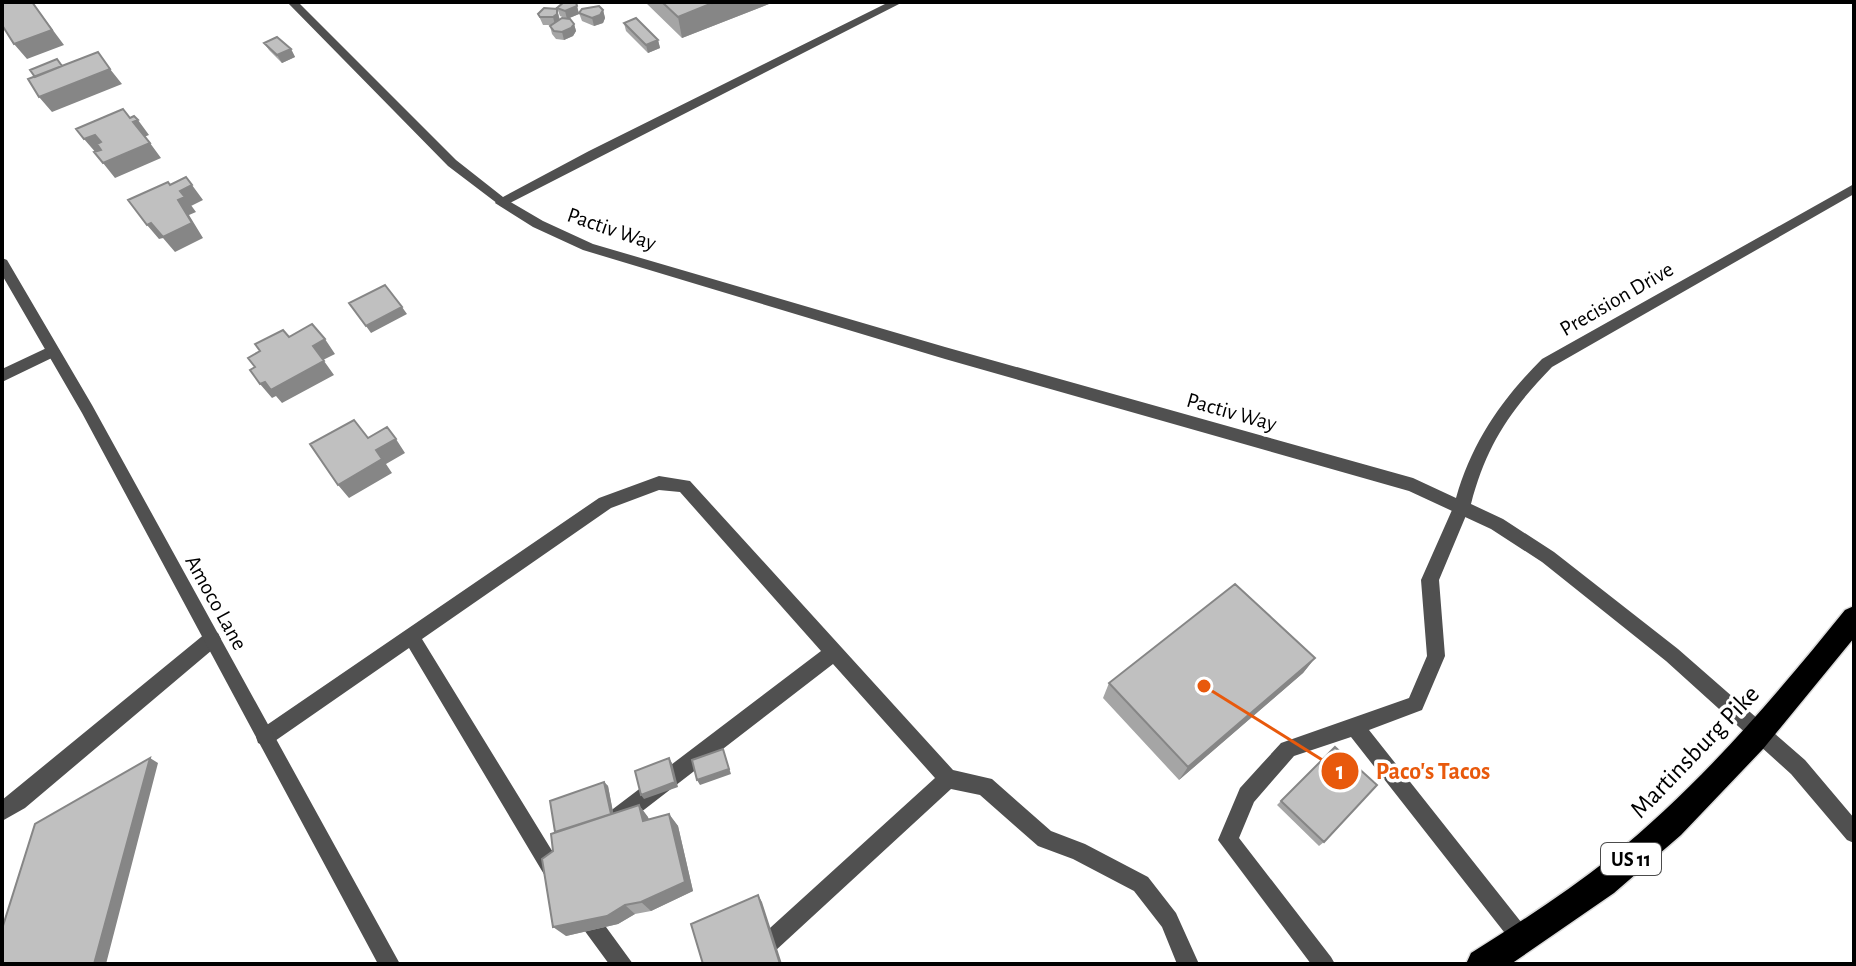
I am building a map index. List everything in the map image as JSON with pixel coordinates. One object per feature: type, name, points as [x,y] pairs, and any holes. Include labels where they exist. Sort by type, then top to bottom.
[{"type":"highway","name":"Martinsburg Pike","points":[[1482,964],[1562,913],[1640,853],[1703,793],[1760,731],[1807,679],[1854,618]]},
{"type":"street","name":"Pactiv Way","points":[[292,2],[452,163],[502,203],[588,247],[960,357],[1413,485],[1462,506],[1548,557],[1672,655],[1798,767],[1854,833]]},
{"type":"street","points":[[502,203],[593,154],[898,2]]},
{"type":"street","name":"Precision Drive","points":[[1324,964],[1228,840],[1247,795],[1288,749],[1416,704],[1436,656],[1430,580],[1462,506],[1468,481],[1486,437],[1511,398],[1547,363],[1854,188]]},
{"type":"street","name":"Amoco Lane","points":[[2,263],[389,964]]},
{"type":"street","points":[[2,376],[53,351]]},
{"type":"street","points":[[265,737],[605,503],[659,483],[684,486],[948,779],[985,786],[1045,839],[1078,851],[1141,884],[1169,920],[1188,964]]},
{"type":"street","points":[[411,636],[622,964]]},
{"type":"street","points":[[2,811],[18,801],[212,639]]},
{"type":"street","points":[[600,832],[834,652]]},
{"type":"street","points":[[1355,727],[1522,939]]},
{"type":"street","points":[[745,964],[948,779]]},
{"type":"building","points":[[32,2],[52,30],[14,44],[2,25],[2,3]]},
{"type":"building","points":[[564,2],[576,2],[577,6],[565,11],[557,8]]},
{"type":"building","points":[[662,2],[715,2],[678,17]]},
{"type":"building","points":[[599,6],[603,10],[592,18],[579,13],[582,9]]},
{"type":"building","points":[[544,8],[557,9],[557,14],[540,17],[538,14]]},
{"type":"building","points":[[562,18],[570,19],[574,24],[562,32],[554,31],[550,26]]},
{"type":"building","points":[[636,18],[658,40],[646,45],[624,23]]},
{"type":"building","points":[[277,37],[291,49],[277,55],[264,43]]},
{"type":"building","points":[[98,52],[110,69],[39,97],[28,79]]},
{"type":"building","points":[[57,59],[62,66],[35,77],[30,70]]},
{"type":"building","points":[[123,109],[130,118],[134,116],[138,120],[133,122],[150,143],[103,163],[94,152],[101,150],[97,144],[101,142],[95,135],[84,139],[76,129]]},
{"type":"building","points":[[186,177],[192,185],[180,191],[185,197],[178,200],[192,223],[163,237],[151,223],[147,225],[128,200]]},
{"type":"building","points":[[385,285],[402,307],[366,326],[349,303]]},
{"type":"building","points":[[312,324],[325,339],[313,346],[324,361],[271,390],[265,382],[260,384],[250,370],[255,367],[248,358],[260,351],[255,344],[283,330],[289,337]]},
{"type":"building","points":[[354,420],[368,438],[387,427],[396,439],[376,450],[382,459],[338,485],[310,444]]},
{"type":"building","points":[[1235,584],[1315,658],[1188,767],[1109,683]]},
{"type":"building","points":[[1335,747],[1377,785],[1324,842],[1281,801]]},
{"type":"building","points":[[723,749],[729,769],[697,780],[692,760]]},
{"type":"building","points":[[150,758],[94,964],[2,964],[2,929],[35,824]]},
{"type":"building","points":[[669,758],[675,782],[641,795],[635,771]]},
{"type":"building","points":[[604,782],[611,814],[555,832],[550,801]]},
{"type":"building","points":[[639,805],[643,821],[669,814],[685,882],[641,902],[625,905],[607,916],[553,927],[542,859],[553,851],[551,834]]},
{"type":"building","points":[[758,895],[780,964],[703,964],[691,924]]},
{"type":"place","name":"Paco's Tacos","points":[[1204,686]]}]
